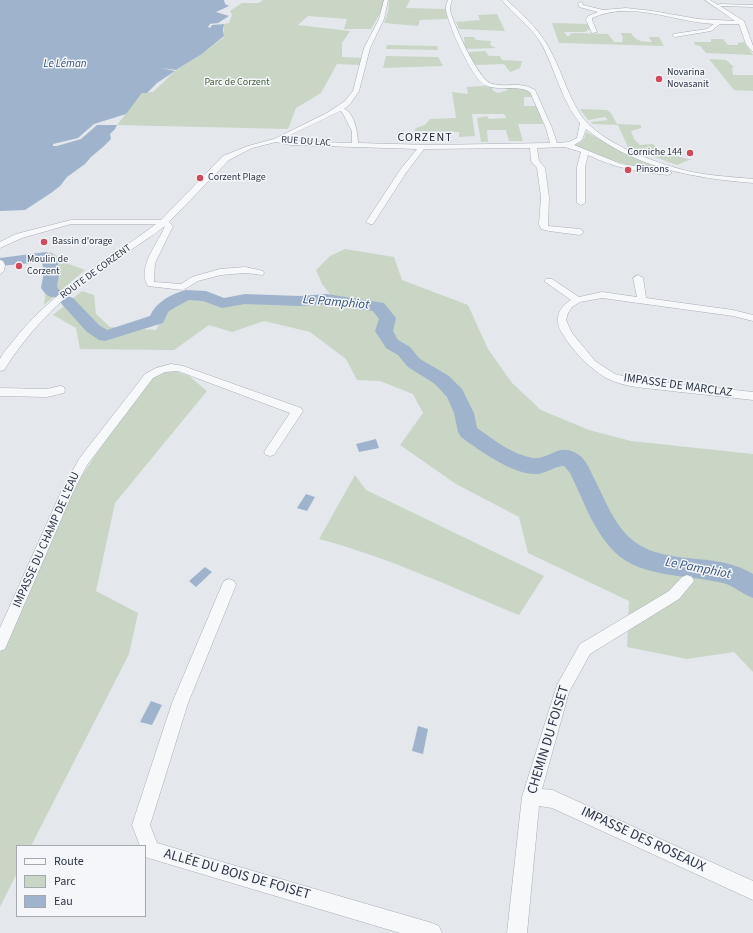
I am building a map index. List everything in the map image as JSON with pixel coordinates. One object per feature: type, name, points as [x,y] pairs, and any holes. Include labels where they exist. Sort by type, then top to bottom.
[{"type":"street","points":[[276,140],[291,131],[339,109],[354,95],[367,47],[384,12],[386,0]]},
{"type":"street","points":[[450,0],[448,10],[464,51],[482,81],[492,85],[522,87],[533,91],[550,128],[554,144]]},
{"type":"street","points":[[504,0],[542,41],[578,116],[583,123],[602,137],[632,153],[676,170],[700,176],[753,181]]},
{"type":"street","points":[[707,0],[742,20],[749,44],[753,50]]},
{"type":"street","points":[[580,3],[580,6],[601,11]]},
{"type":"street","points":[[720,5],[753,6]]},
{"type":"street","points":[[594,32],[589,20],[590,17],[601,11],[621,8],[642,9],[705,22],[742,20]]},
{"type":"street","points":[[705,22],[714,26]]},
{"type":"street","points":[[675,35],[703,31],[719,22]]},
{"type":"street","points":[[339,109],[345,111],[355,132],[355,144]]},
{"type":"street","name":"RUE DU LAC","points":[[164,223],[180,208],[224,160],[250,147],[276,140],[288,142],[423,146],[564,144],[574,143],[580,139],[582,136],[583,123]]},
{"type":"street","points":[[533,144],[535,160],[541,168],[544,197],[544,227],[549,229],[580,232]]},
{"type":"street","points":[[564,144],[622,166],[676,170]]},
{"type":"street","points":[[370,222],[403,172],[423,146]]},
{"type":"street","points":[[581,203],[581,167],[585,151]]},
{"type":"street","points":[[0,245],[14,238],[60,224],[77,221],[164,223],[168,224],[169,226],[151,263],[149,280],[151,284],[183,287],[195,279],[220,272],[246,270],[260,273]]},
{"type":"street","name":"ROUTE DE CORZENT","points":[[0,368],[41,316],[67,291],[164,223]]},
{"type":"street","points":[[0,263],[0,271]]},
{"type":"street","points":[[638,278],[642,300]]},
{"type":"street","points":[[549,281],[577,300],[602,295],[733,313],[753,318]]},
{"type":"street","name":"IMPASSE DE MARCLAZ","points":[[577,300],[568,305],[563,312],[561,320],[563,327],[591,363],[611,376],[634,383],[753,396]]},
{"type":"street","name":"ROUTE DE CORZENT","points":[[0,378],[17,345]]},
{"type":"street","name":"IMPASSE DU CHAMP DE L'EAU","points":[[0,644],[64,497],[83,462],[149,376],[167,367],[179,368],[297,411],[270,452]]},
{"type":"street","points":[[0,392],[47,393],[60,390]]},
{"type":"street","name":"CHEMIN DU FOISET","points":[[517,933],[531,797],[562,690],[585,649],[674,595],[687,581]]},
{"type":"street","name":"ALLÉE DU BOIS DE FOISET","points":[[229,585],[180,703],[141,825],[151,850],[432,933]]},
{"type":"street","name":"IMPASSE DES ROSEAUX","points":[[531,797],[553,799],[753,891]]},
{"type":"green space","name":"Parc de Corzent","points":[[263,0],[383,0],[382,10],[371,29],[344,29],[347,19],[308,16],[298,25],[350,31],[342,43],[342,57],[362,58],[360,65],[337,64],[321,93],[296,108],[288,129],[117,125],[142,93],[153,92],[175,71],[202,54],[224,37],[224,24],[229,23],[232,15],[230,11],[242,3],[259,3]]},
{"type":"green space","points":[[389,0],[410,0],[406,8],[446,9],[447,19],[420,20],[418,26],[384,23],[388,12]]},
{"type":"green space","points":[[497,14],[505,31],[459,29],[456,22],[480,20],[478,15]]},
{"type":"green space","points":[[552,23],[587,24],[590,29],[585,32],[564,32],[567,36],[575,33],[608,34],[614,42],[622,42],[623,38],[621,33],[631,33],[638,40],[643,42],[652,42],[649,37],[659,37],[664,46],[559,43]]},
{"type":"green space","points":[[464,37],[474,37],[476,40],[491,41],[490,45],[496,48],[465,49]]},
{"type":"green space","points":[[711,39],[723,39],[728,45],[738,45],[738,43],[744,42],[753,55],[706,53],[700,46],[695,45],[694,42],[711,42]]},
{"type":"green space","points":[[387,45],[437,46],[438,50],[386,49]]},
{"type":"green space","points":[[485,51],[489,56],[500,56],[502,60],[522,61],[520,68],[510,72],[504,64],[476,65],[469,57],[469,52]]},
{"type":"green space","points":[[386,56],[438,57],[443,66],[383,68]]},
{"type":"green space","points":[[709,59],[726,60],[734,67],[732,68],[733,75],[753,75],[753,91],[734,90]]},
{"type":"green space","points":[[467,87],[494,87],[492,90],[498,93],[508,90],[504,88],[524,89],[533,97],[524,97],[524,106],[537,106],[543,124],[518,124],[523,141],[509,141],[506,130],[487,130],[488,142],[481,142],[477,118],[487,116],[489,119],[506,118],[504,114],[472,114],[475,136],[459,137],[459,132],[414,131],[416,128],[425,125],[430,119],[456,118],[452,92],[468,94]]},
{"type":"green space","points":[[580,109],[607,110],[611,113],[617,124],[641,125],[641,128],[631,131],[634,139],[640,145],[653,144],[656,147],[651,150],[668,157],[671,155],[693,160],[677,165],[628,147],[618,125],[592,124],[591,122],[608,120],[605,117],[588,120]]},
{"type":"green space","points":[[586,132],[619,149],[661,167],[626,164],[573,145],[582,141]]},
{"type":"green space","points":[[345,249],[394,257],[402,280],[468,305],[488,349],[512,383],[541,410],[589,430],[631,441],[753,454],[753,672],[734,652],[687,659],[627,647],[629,601],[528,553],[519,517],[456,484],[400,445],[423,413],[413,394],[380,381],[357,380],[346,359],[310,332],[264,321],[232,332],[209,325],[174,350],[80,349],[76,328],[53,315],[82,291],[94,295],[96,314],[110,327],[156,330],[166,310],[187,298],[333,298],[322,284],[316,270],[330,256]]},
{"type":"green space","points":[[51,252],[69,264],[85,270],[44,305],[48,273],[45,262],[3,265],[0,260],[40,256]]},
{"type":"green space","points":[[169,369],[189,376],[207,391],[115,503],[96,591],[138,613],[129,654],[32,845],[16,845],[16,875],[0,907],[0,652],[70,494],[111,431],[152,379],[160,372]]},
{"type":"green space","points":[[355,475],[366,490],[544,576],[519,615],[395,564],[345,546],[319,539]]},
{"type":"water","name":"Le Léman","points":[[0,0],[224,0],[225,4],[229,6],[216,12],[229,16],[218,23],[210,24],[208,27],[210,28],[212,25],[224,24],[224,36],[202,54],[176,70],[161,68],[175,71],[157,83],[147,93],[142,93],[126,114],[94,124],[78,138],[53,144],[53,146],[57,146],[81,139],[97,125],[117,125],[110,134],[111,139],[85,164],[67,177],[60,186],[25,210],[0,211]]},
{"type":"water","points":[[376,439],[379,448],[359,452],[356,444]]},
{"type":"water","points":[[306,494],[315,497],[307,511],[297,508]]},
{"type":"water","points":[[205,567],[212,572],[196,587],[189,581]]},
{"type":"water","points":[[151,701],[162,705],[152,725],[140,722]]},
{"type":"water","points":[[418,726],[428,729],[423,754],[412,751]]},
{"type":"waterway","name":"Le Pamphiot","points":[[3,262],[46,257],[52,268],[49,288],[54,293]]},
{"type":"waterway","name":"Le Pamphiot","points":[[67,301],[93,328],[105,336],[157,319],[161,310],[168,304],[186,295],[206,296],[222,303],[245,299],[299,301],[327,299],[378,307],[388,318],[384,331],[392,344],[404,351],[414,363],[442,380],[455,394],[464,413],[468,432],[508,458],[525,464],[539,466],[562,457],[571,460],[579,470],[610,530],[625,548],[635,554],[659,563],[710,570],[735,576],[753,587]]},
{"type":"place","name":"Novarina Novasanit","points":[[659,79]]},
{"type":"place","name":"Corniche 144","points":[[690,153]]},
{"type":"place","name":"Pinsons","points":[[628,170]]},
{"type":"place","name":"Corzent Plage","points":[[200,178]]},
{"type":"place","name":"Bassin d'orage","points":[[44,242]]},
{"type":"place","name":"Moulin de Corzent","points":[[19,266]]},
{"type":"district","name":"CORZENT","points":[[425,138]]}]
